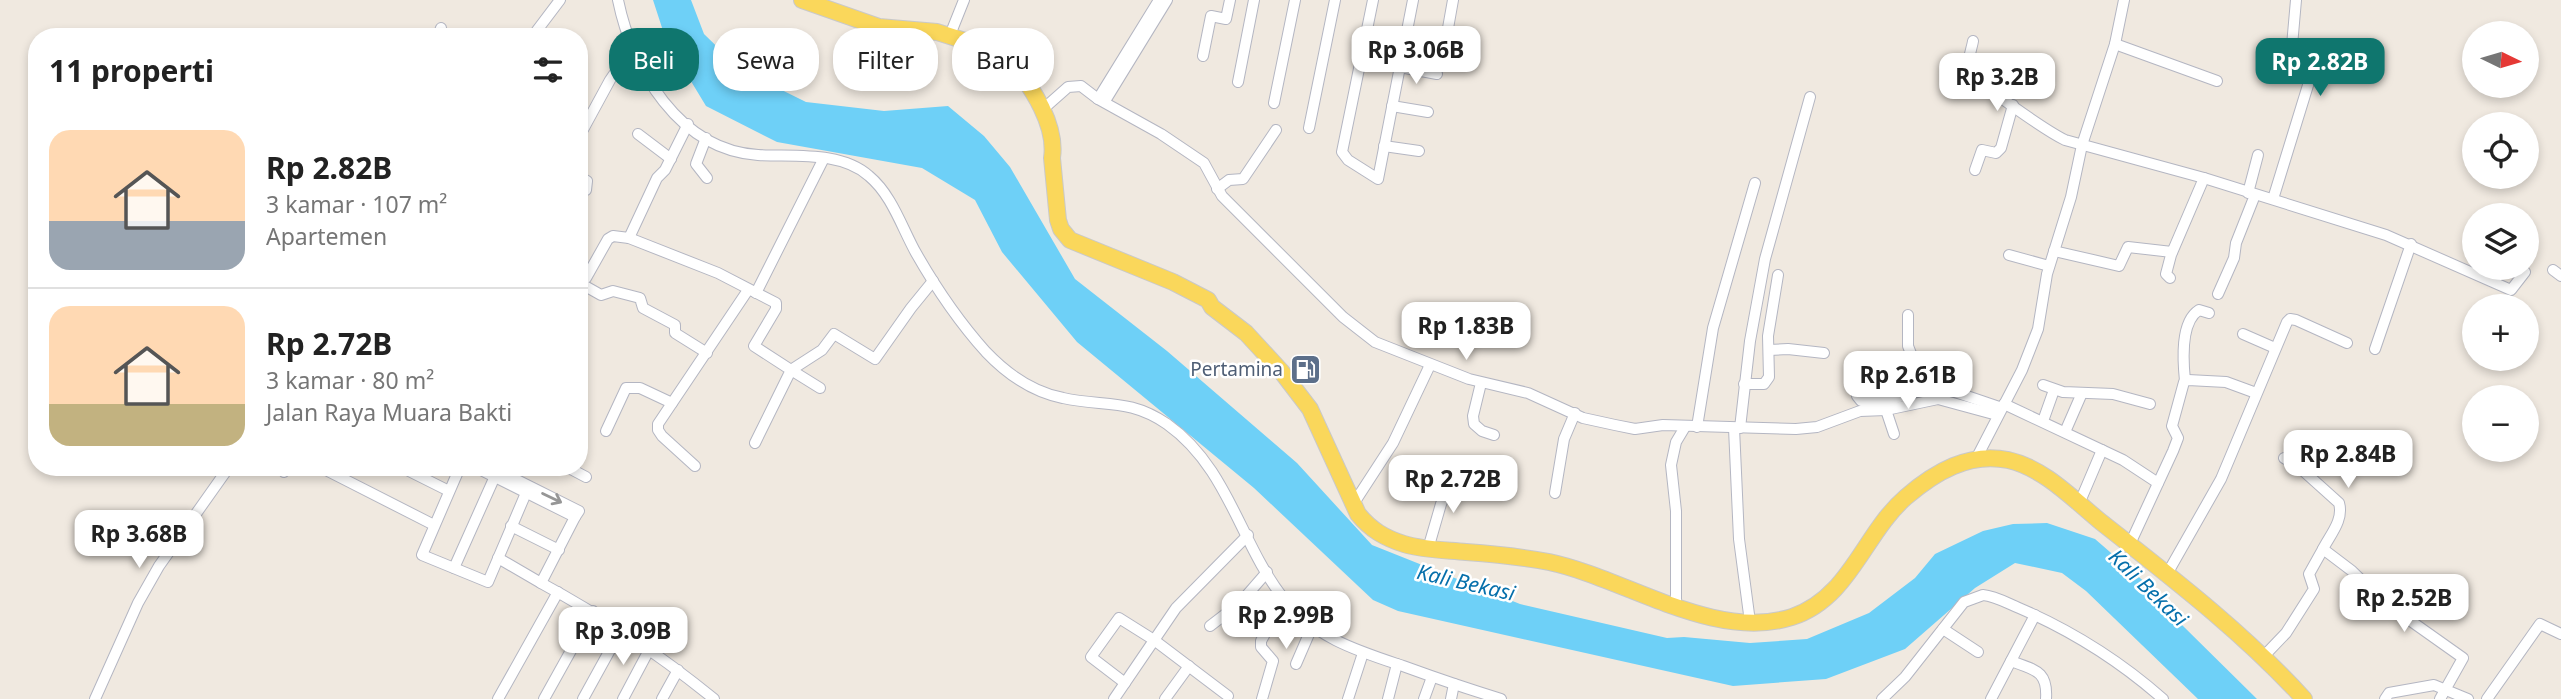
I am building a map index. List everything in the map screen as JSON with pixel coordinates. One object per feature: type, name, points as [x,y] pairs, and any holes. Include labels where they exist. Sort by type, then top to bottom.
[{"type":"main road","points":[[802,0],[879,27],[950,35],[981,46],[991,46],[1013,62],[1050,128],[1061,229],[1070,240],[1173,282],[1208,300],[1212,307],[1246,332],[1310,409],[1359,514],[1374,530],[1395,541],[1428,549],[1547,562],[1574,569],[1676,607],[1714,617],[1769,623],[1792,617],[1824,600],[1849,573],[1899,503],[1950,466],[1976,459],[2007,460],[2042,475],[2130,544],[2263,657],[2304,699]]},
{"type":"street","points":[[539,28],[560,0]]},
{"type":"street","points":[[618,0],[625,28]]},
{"type":"street","points":[[950,35],[964,0]]},
{"type":"street","points":[[1133,50],[1159,0]]},
{"type":"street","points":[[1101,100],[1167,0]]},
{"type":"street","points":[[1203,56],[1211,16],[1226,19],[1230,0]]},
{"type":"street","points":[[1238,82],[1254,0]]},
{"type":"street","points":[[1274,103],[1295,0]]},
{"type":"street","points":[[1309,128],[1335,0]]},
{"type":"street","points":[[1373,0],[1342,152],[1348,160],[1378,179],[1413,0]]},
{"type":"street","points":[[1444,45],[1453,0]]},
{"type":"street","points":[[1976,459],[2022,370],[2038,329],[2049,266],[2071,197],[2082,145],[2115,44],[2124,0]]},
{"type":"street","points":[[2273,199],[2313,69],[2309,61],[2291,57],[2296,0]]},
{"type":"street","points":[[1973,41],[1969,63],[1971,72],[2050,132],[2082,145],[2204,178],[2411,244],[2462,267]]},
{"type":"street","points":[[2115,44],[2217,81]]},
{"type":"street","points":[[1400,67],[1437,74]]},
{"type":"street","points":[[588,120],[609,82]]},
{"type":"street","points":[[1042,110],[1060,92],[1073,85],[1087,89],[1101,100],[1161,134],[1204,163],[1217,189],[1343,317],[1375,342],[1481,383],[1528,393],[1590,419],[1635,429],[1663,425],[1817,427],[1860,406],[1893,400],[1918,391],[1945,389],[2043,421],[2123,460],[2158,483]]},
{"type":"street","points":[[656,91],[688,124],[706,138],[743,153],[824,158],[856,167],[880,186],[933,281],[971,334],[994,360],[1017,380],[1047,394],[1064,398],[1132,406],[1165,423],[1194,448],[1217,480],[1284,599],[1312,627],[1343,646],[1501,699]]},
{"type":"street","points":[[1750,622],[1739,539],[1737,428],[1765,259],[1810,97]]},
{"type":"street","points":[[1975,170],[1982,150],[1996,153],[2001,148],[2013,105]]},
{"type":"street","points":[[1392,106],[1428,112]]},
{"type":"street","points":[[629,238],[657,178],[665,170],[688,124]]},
{"type":"street","points":[[1217,189],[1229,180],[1243,179],[1276,130]]},
{"type":"street","points":[[638,134],[671,159]]},
{"type":"street","points":[[706,138],[696,164],[707,178]]},
{"type":"street","points":[[1384,146],[1419,151]]},
{"type":"street","points":[[2218,294],[2234,258],[2236,243],[2252,194],[2258,155]]},
{"type":"street","points":[[695,466],[658,430],[661,418],[752,291],[824,158]]},
{"type":"street","points":[[2170,278],[2166,274],[2172,252],[2204,178]]},
{"type":"street","points":[[1697,427],[1713,328],[1755,183]]},
{"type":"street","points":[[588,274],[608,239],[613,236],[629,238],[718,273],[776,303],[777,306],[755,348],[820,388]]},
{"type":"street","points":[[2375,349],[2411,244]]},
{"type":"street","points":[[2054,251],[2119,265],[2128,247],[2172,252]]},
{"type":"street","points":[[2009,255],[2049,266]]},
{"type":"street","points":[[1744,384],[1763,384],[1766,381],[1768,336],[1778,275]]},
{"type":"street","points":[[2489,280],[2511,290],[2519,280]]},
{"type":"street","points":[[755,443],[791,370],[822,350],[834,334],[875,359],[933,281]]},
{"type":"street","points":[[588,288],[601,295],[612,290],[640,298],[643,308],[675,325],[676,333],[707,353]]},
{"type":"street","points":[[2130,544],[2178,438],[2172,426],[2185,381],[2184,362],[2189,321],[2199,310],[2208,313]]},
{"type":"street","points":[[1908,315],[1908,346],[1916,366],[1918,391]]},
{"type":"street","points":[[2166,574],[2221,480],[2287,322],[2290,319],[2347,343]]},
{"type":"street","points":[[2243,334],[2275,348]]},
{"type":"street","points":[[1769,350],[1825,353]]},
{"type":"street","points":[[1354,503],[1393,443],[1430,365]]},
{"type":"street","points":[[1856,379],[1860,406]]},
{"type":"street","points":[[2185,381],[2226,382],[2256,393]]},
{"type":"street","points":[[1481,383],[1475,405],[1474,424],[1482,431],[1494,435]]},
{"type":"street","points":[[2043,385],[2054,390],[2113,394],[2150,404]]},
{"type":"street","points":[[606,431],[626,388],[640,388],[671,403]]},
{"type":"street","points":[[2043,421],[2054,390]]},
{"type":"street","points":[[2066,432],[2082,393]]},
{"type":"street","points":[[1860,406],[1886,410],[1938,399],[2001,409]]},
{"type":"street","points":[[1886,410],[1894,434]]},
{"type":"street","points":[[1555,493],[1564,439],[1575,413]]},
{"type":"street","points":[[1676,607],[1676,511],[1671,464],[1676,442],[1685,427]]},
{"type":"street","points":[[2079,504],[2102,450]]},
{"type":"street","points":[[2263,657],[2286,633],[2314,589],[2309,576],[2340,519],[2341,510],[2339,503],[2299,467],[2284,458]]},
{"type":"street","points":[[1428,549],[1441,504],[1457,467],[1462,463],[1471,464]]},
{"type":"street","points":[[95,699],[138,603],[159,566],[223,476]]},
{"type":"street","points":[[338,476],[434,525]]},
{"type":"street","points":[[419,476],[449,491]]},
{"type":"street","points":[[456,476],[422,555],[488,582],[526,493]]},
{"type":"street","points":[[454,568],[494,476]]},
{"type":"street","points":[[503,476],[526,493],[575,517]]},
{"type":"street","points":[[506,476],[579,511],[541,583]]},
{"type":"street","points":[[511,526],[559,550]]},
{"type":"street","points":[[1114,699],[1176,608],[1248,535]]},
{"type":"street","points":[[2323,549],[2352,571],[2384,602],[2463,658],[2443,694]]},
{"type":"street","points":[[498,558],[593,611],[678,670],[707,697]]},
{"type":"street","points":[[1210,626],[1240,603],[1267,572]]},
{"type":"street","points":[[498,699],[558,592]]},
{"type":"street","points":[[1882,699],[1905,677],[1964,603],[1983,595],[2035,615],[2102,654],[2163,699]]},
{"type":"street","points":[[1262,699],[1273,661],[1261,647],[1261,641],[1284,599]]},
{"type":"street","points":[[544,699],[593,611]]},
{"type":"street","points":[[1991,699],[2035,615]]},
{"type":"street","points":[[1125,683],[1091,657],[1119,618],[1154,640],[1228,696]]},
{"type":"street","points":[[2487,699],[2540,624],[2561,635]]},
{"type":"street","points":[[1296,664],[1312,627]]},
{"type":"street","points":[[1944,629],[1979,652]]},
{"type":"street","points":[[583,699],[621,630]]},
{"type":"street","points":[[623,699],[649,650]]},
{"type":"street","points":[[1348,699],[1363,653]]},
{"type":"street","points":[[2011,661],[2043,675],[2046,682],[2046,699]]},
{"type":"street","points":[[1388,699],[1397,664]]},
{"type":"street","points":[[1168,698],[1189,666]]},
{"type":"street","points":[[662,699],[678,670]]},
{"type":"street","points":[[1424,699],[1432,677]]},
{"type":"street","points":[[1451,699],[1454,684]]},
{"type":"street","points":[[2385,699],[2389,693],[2434,685],[2443,694],[2468,699]]},
{"type":"water","name":"Kali Bekasi","points":[[653,0],[691,0],[704,34],[713,43],[713,91],[784,91],[806,102],[884,111],[948,106],[984,136],[1010,167],[1075,279],[1167,351],[1297,463],[1372,545],[1520,604],[1667,638],[1750,643],[1807,639],[1869,613],[1915,578],[1935,554],[1983,531],[2013,524],[2047,523],[2095,539],[2163,598],[2182,625],[2257,699],[2198,699],[2086,591],[2062,573],[2015,563],[1975,588],[1905,649],[1826,679],[1733,686],[1398,611],[1373,600],[1254,488],[1077,342],[1002,252],[975,200],[922,168],[777,142],[706,106],[697,91],[699,28],[662,28]]},
{"type":"place","name":"Pertamina","points":[[1306,369]]}]
